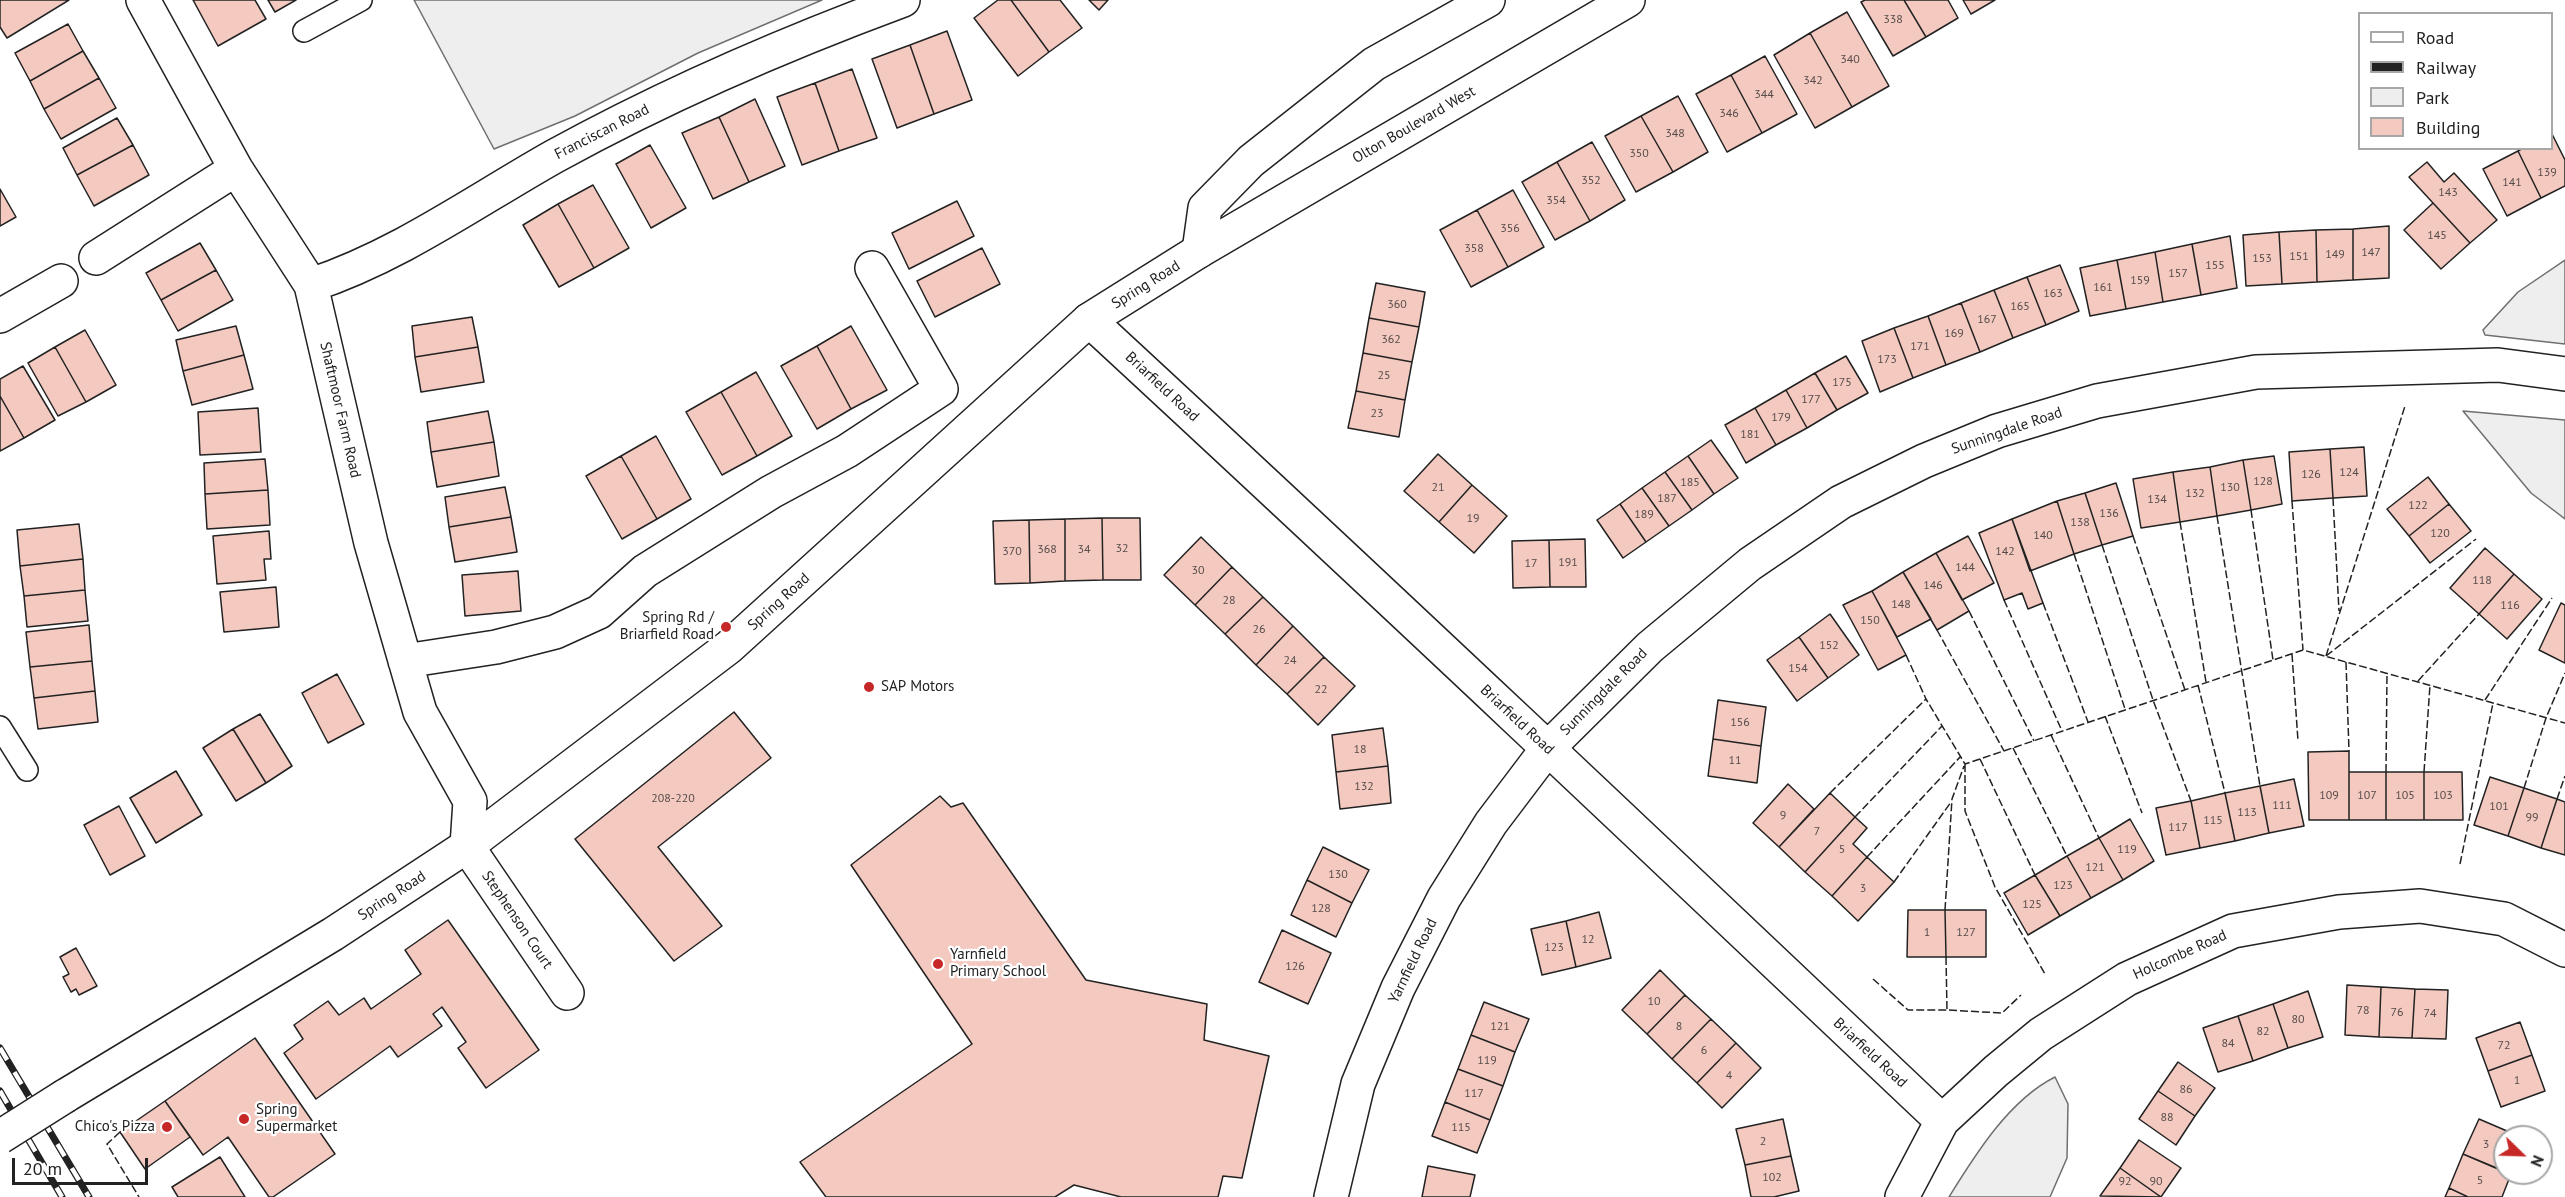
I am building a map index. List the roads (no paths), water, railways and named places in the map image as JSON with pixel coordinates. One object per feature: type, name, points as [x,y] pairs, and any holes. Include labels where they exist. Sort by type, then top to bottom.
[{"type":"street","name":"Shaftmoor Farm Road","points":[[143,0],[236,169],[311,285],[371,543],[420,712],[470,801],[467,846]]},
{"type":"street","name":"Franciscan Road","points":[[311,285],[351,272],[422,234],[556,156],[654,106],[798,41],[903,0]]},
{"type":"street","points":[[1199,251],[1205,208],[1251,161],[1374,64],[1488,0]]},
{"type":"street","name":"Olton Boulevard West","points":[[1199,251],[1628,0]]},
{"type":"street","points":[[96,258],[236,169]]},
{"type":"street","name":"Spring Road","points":[[0,1137],[333,934],[467,846],[729,647],[1089,320],[1199,251]]},
{"type":"street","points":[[405,660],[516,642],[555,632],[599,612],[654,565],[771,492],[847,451],[941,389],[872,268]]},
{"type":"street","points":[[0,315],[61,281]]},
{"type":"street","name":"Briarfield Road","points":[[1089,320],[1406,612],[1547,749],[1942,1121]]},
{"type":"street","name":"Sunningdale Road","points":[[1547,749],[1650,647],[1750,564],[1841,502],[1924,461],[1997,431],[2097,401],[2256,372],[2498,365],[2565,374]]},
{"type":"street","name":"Yarnfield Road","points":[[1331,1197],[1358,1084],[1398,988],[1444,898],[1491,824],[1547,749]]},
{"type":"street","name":"Stephenson Court","points":[[467,846],[567,993]]},
{"type":"street","name":"Holcombe Road","points":[[1902,1197],[1942,1121],[1996,1071],[2041,1034],[2127,979],[2233,931],[2338,912],[2420,906],[2504,919],[2565,950]]},
{"type":"lane","points":[[304,31],[361,0]]},
{"type":"lane","points":[[0,727],[27,771]]},
{"type":"railway","points":[[0,1048],[89,1197]]},
{"type":"railway","points":[[0,1091],[62,1197]]},
{"type":"place","name":"Spring Rd / Briarfield Road","points":[[726,627]]},
{"type":"place","name":"SAP Motors","points":[[869,687]]},
{"type":"place","name":"Yarnfield Primary School","points":[[938,964]]},
{"type":"place","name":"Spring Supermarket","points":[[244,1119]]},
{"type":"place","name":"Chico's Pizza","points":[[167,1127]]}]
